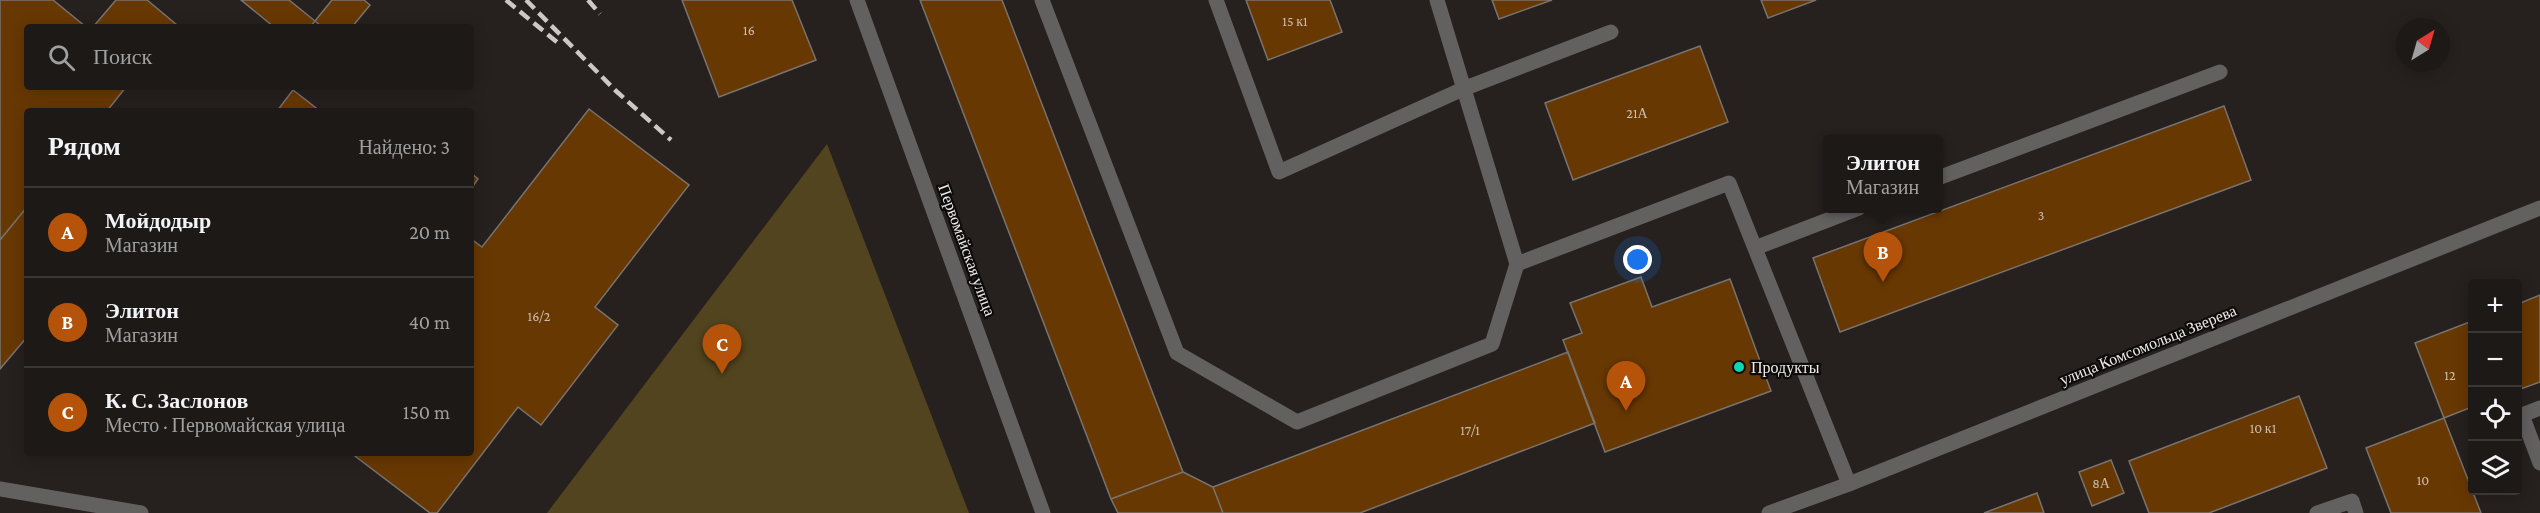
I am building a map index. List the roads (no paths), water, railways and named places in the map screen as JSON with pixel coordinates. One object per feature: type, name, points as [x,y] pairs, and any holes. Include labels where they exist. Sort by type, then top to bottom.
[{"type":"street","name":"Первомайская улица","points":[[857,0],[1043,513]]},
{"type":"street","points":[[1042,0],[1177,353],[1297,422],[1492,344],[1517,264],[1437,0]]},
{"type":"street","points":[[1216,0],[1279,172],[1463,89],[1611,32]]},
{"type":"street","points":[[1943,176],[2220,72]]},
{"type":"street","points":[[1517,264],[1729,183],[1849,484]]},
{"type":"street","name":"улица Комсомольца Зверева","points":[[1769,513],[1849,484],[2540,208]]},
{"type":"street","points":[[1755,248],[1846,213]]},
{"type":"street","points":[[2540,408],[2522,415],[2540,463]]},
{"type":"street","points":[[0,489],[141,513]]},
{"type":"street","points":[[2317,513],[2352,501],[2356,513]]},
{"type":"railway","points":[[506,0],[558,43]]},
{"type":"railway","points":[[526,0],[616,91],[671,140]]},
{"type":"railway","points":[[588,0],[600,14]]},
{"type":"place","name":"Элитон","points":[[1883,282]]},
{"type":"place","name":"Продукты","points":[[1739,367]]},
{"type":"place","name":"К. С. Заслонов","points":[[722,374]]},
{"type":"place","name":"Мойдодыр","points":[[1626,411]]}]
